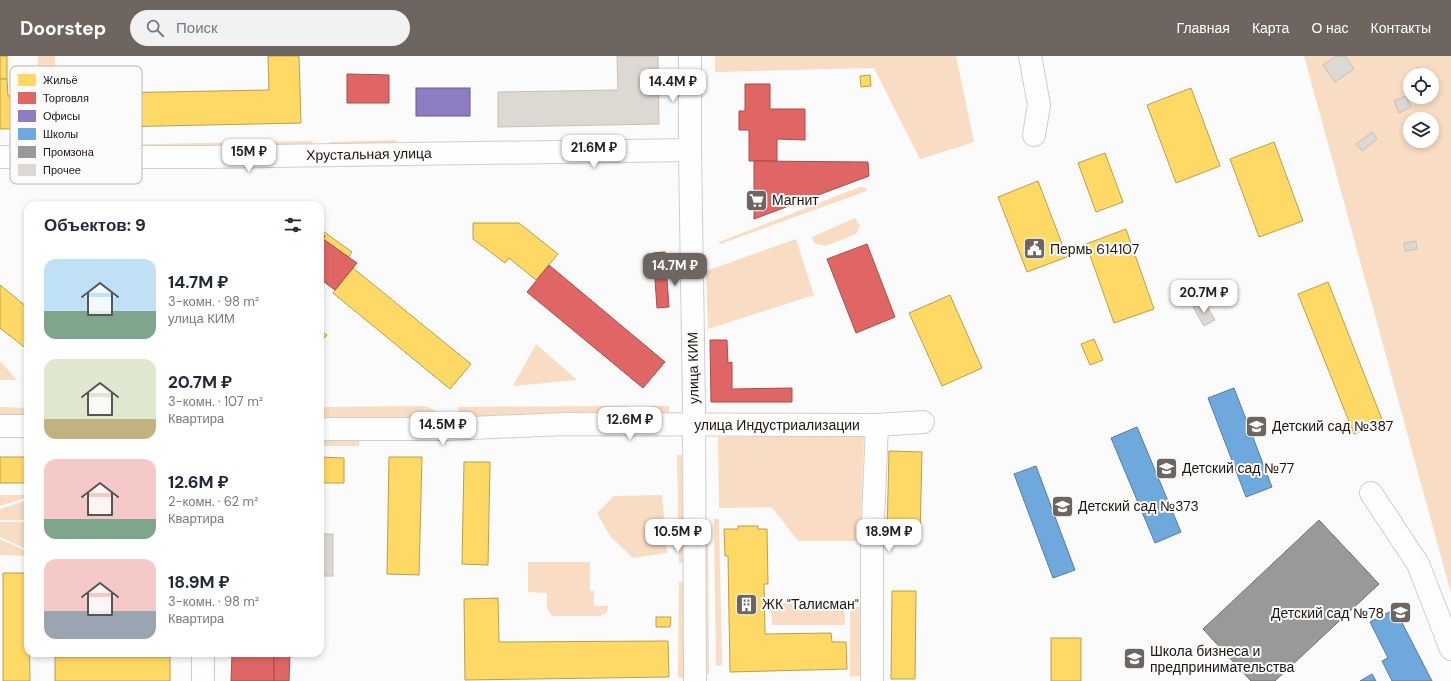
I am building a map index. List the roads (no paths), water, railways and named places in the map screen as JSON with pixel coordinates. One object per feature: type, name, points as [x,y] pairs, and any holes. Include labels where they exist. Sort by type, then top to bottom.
[{"type":"street","name":"улица КИМ","points":[[690,56],[695,681]]},
{"type":"street","points":[[1030,56],[1039,105],[1034,135]]},
{"type":"street","name":"Хрустальная улица","points":[[142,157],[690,150]]},
{"type":"street","name":"улица Индустриализации","points":[[324,429],[448,429],[565,424],[877,425],[923,422]]},
{"type":"street","points":[[872,681],[872,550],[877,425]]},
{"type":"street","points":[[0,426],[24,426]]},
{"type":"street","points":[[1371,493],[1418,564],[1451,650]]},
{"type":"street","points":[[203,657],[203,681]]},
{"type":"place","name":"Магнит","points":[[756,200]]},
{"type":"place","name":"Пермь 614107","points":[[1034,249]]},
{"type":"place","name":"Детский сад №387","points":[[1257,426]]},
{"type":"place","name":"Детский сад №77","points":[[1166,468]]},
{"type":"place","name":"Детский сад №373","points":[[1062,506]]},
{"type":"place","name":"ЖК \"Талисман\"","points":[[747,604]]},
{"type":"place","name":"Детский сад №78","points":[[1400,613]]},
{"type":"place","name":"Школа бизнеса и предпринимательства","points":[[1135,659]]}]
